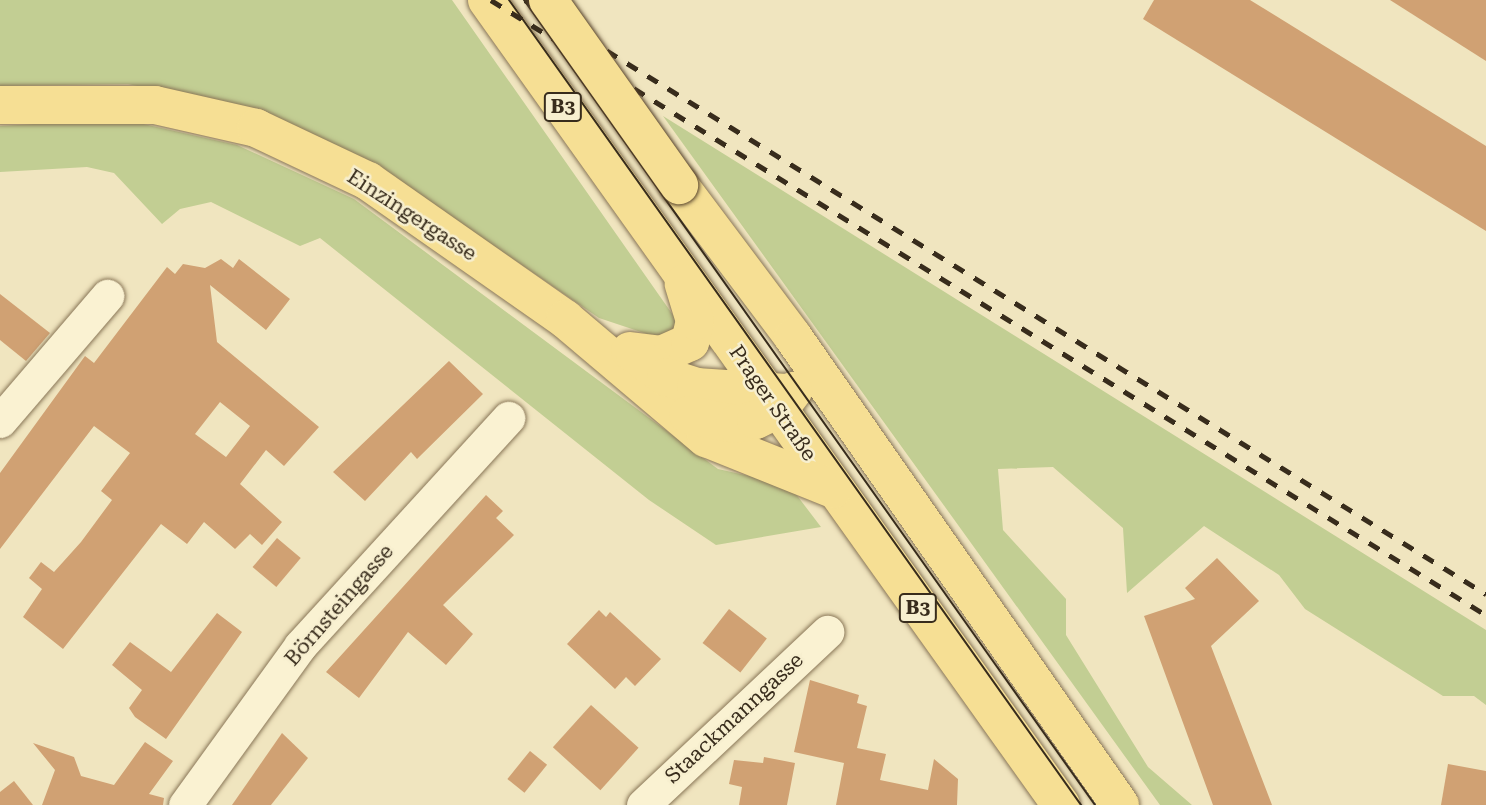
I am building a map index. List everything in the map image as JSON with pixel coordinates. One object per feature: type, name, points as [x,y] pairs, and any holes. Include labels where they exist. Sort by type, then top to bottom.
[{"type":"main road","name":"Prager Straße","points":[[488,0],[677,270],[780,399],[832,489],[1060,805]]},
{"type":"main road","name":"B3","points":[[548,0],[679,185],[793,337],[1120,805]]},
{"type":"main road","name":"Einzingergasse","points":[[0,104],[155,105],[256,128],[368,181],[565,319],[706,438],[832,489]]},
{"type":"main road","name":"Einzingergasse","points":[[630,351],[661,355],[690,342],[694,304],[677,270]]},
{"type":"main road","name":"Einzingergasse","points":[[565,319],[630,351],[666,377],[696,387],[831,409],[866,441]]},
{"type":"main road","points":[[780,399],[793,337]]},
{"type":"main road","name":"Einzingergasse","points":[[673,410],[735,424],[780,399]]},
{"type":"street","points":[[6,401],[107,296]]},
{"type":"street","name":"Börnsteingasse","points":[[185,805],[300,646],[508,418]]},
{"type":"street","name":"Staackmanngasse","points":[[643,805],[827,632]]},
{"type":"green space","points":[[0,0],[452,0],[680,325],[662,339],[599,318],[389,174],[204,100],[128,84],[0,86]]},
{"type":"green space","points":[[663,116],[1486,630],[1486,705],[1474,696],[1443,696],[1305,609],[1279,575],[1204,526],[1127,593],[1123,528],[1053,467],[998,469],[1003,530],[1066,599],[1066,635],[1148,767],[1192,805],[1160,805]]},
{"type":"green space","points":[[121,119],[237,145],[354,199],[718,469],[789,485],[821,527],[716,545],[649,500],[320,238],[300,246],[211,202],[180,209],[162,224],[114,173],[87,167],[0,172],[0,126]]},
{"type":"building","points":[[1154,0],[1250,0],[1486,146],[1486,231],[1143,19]]},
{"type":"building","points":[[1390,0],[1486,0],[1486,61]]},
{"type":"building","points":[[221,259],[233,268],[239,259],[290,299],[266,330],[210,285],[217,342],[319,427],[284,466],[266,450],[240,484],[282,522],[262,545],[250,534],[235,549],[204,522],[187,544],[161,524],[63,649],[23,617],[42,589],[29,578],[41,562],[54,572],[81,542],[112,500],[101,491],[130,453],[94,426],[0,549],[0,473],[85,356],[94,363],[167,267],[175,274],[183,264],[205,268]],"holes":[[[220,402],[250,426],[226,457],[195,434]]]},
{"type":"building","points":[[0,294],[50,333],[26,361],[0,340]]},
{"type":"building","points":[[449,361],[483,394],[417,459],[411,452],[365,501],[333,472]]},
{"type":"building","points":[[486,495],[503,511],[496,518],[514,535],[443,605],[473,634],[446,665],[408,632],[359,698],[326,672]]},
{"type":"building","points":[[277,538],[301,558],[276,587],[253,567]]},
{"type":"building","points":[[1217,558],[1259,601],[1211,646],[1272,805],[1213,805],[1144,616],[1195,599],[1185,588]]},
{"type":"building","points":[[729,609],[767,639],[740,672],[703,643]]},
{"type":"building","points":[[599,610],[606,617],[610,612],[661,659],[635,686],[626,677],[615,689],[567,644]]},
{"type":"building","points":[[217,613],[242,632],[166,739],[135,717],[129,708],[142,690],[112,665],[130,642],[171,672]]},
{"type":"building","points":[[810,680],[859,695],[857,703],[867,706],[857,748],[886,754],[880,780],[928,790],[934,759],[958,779],[957,805],[836,805],[844,763],[794,752]]},
{"type":"building","points":[[591,705],[639,748],[600,790],[553,747]]},
{"type":"building","points":[[282,733],[308,758],[271,805],[232,805]]},
{"type":"building","points":[[145,742],[173,761],[149,794],[164,798],[163,805],[42,805],[55,770],[33,743],[74,757],[81,776],[114,785]]},
{"type":"building","points":[[530,751],[547,765],[524,793],[507,779]]},
{"type":"building","points":[[764,757],[795,763],[787,805],[739,805],[742,787],[729,784],[734,760],[763,763]]},
{"type":"building","points":[[1448,764],[1486,771],[1486,805],[1441,805]]},
{"type":"building","points":[[14,781],[33,805],[0,805],[0,792]]},
{"type":"tram line","points":[[509,0],[1081,805]]},
{"type":"tram line","points":[[524,0],[1095,805]]},
{"type":"railway","points":[[491,0],[1486,615]]},
{"type":"railway","points":[[525,0],[1486,594]]}]
